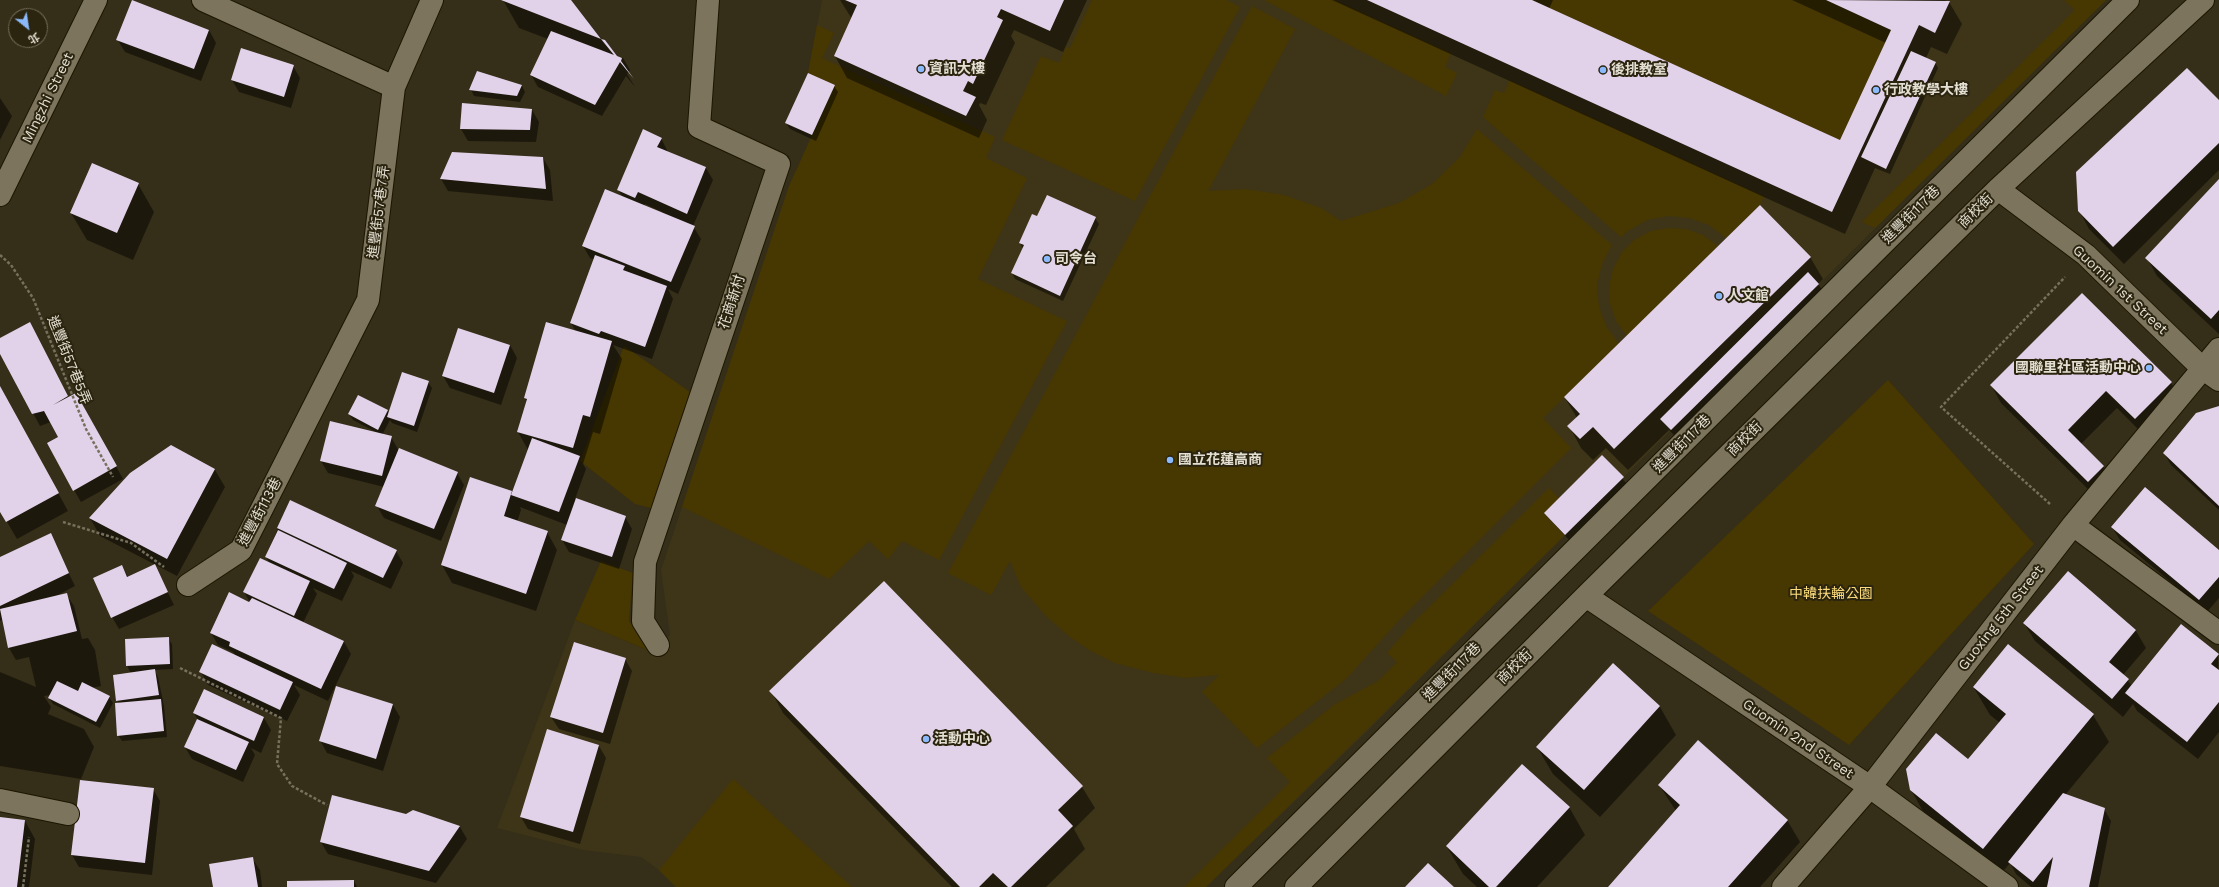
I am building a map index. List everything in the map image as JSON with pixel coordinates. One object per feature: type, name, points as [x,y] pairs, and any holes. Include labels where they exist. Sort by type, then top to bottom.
[{"type":"street","name":"Mingzhi Street","points":[[0,195],[96,0]]},
{"type":"street","points":[[203,0],[394,87]]},
{"type":"street","name":"進豐街57巷7弄","points":[[308,418],[368,300],[394,87],[432,0]]},
{"type":"street","name":"花商新村","points":[[658,645],[643,621],[645,562],[778,164],[699,127],[708,0]]},
{"type":"street","name":"進豐街117巷","points":[[1236,887],[2128,0]]},
{"type":"street","name":"商校街","points":[[1296,887],[1586,596],[1998,189],[2203,0]]},
{"type":"street","name":"Guomin 1st Street","points":[[1998,189],[2086,255],[2210,374]]},
{"type":"street","name":"Guoxing 5th Street","points":[[1783,887],[1870,788],[2073,524],[2210,374],[2219,349]]},
{"type":"street","name":"進豐街113巷","points":[[188,585],[241,550],[308,418]]},
{"type":"street","points":[[2073,524],[2219,633]]},
{"type":"street","name":"Guomin 2nd Street","points":[[1586,596],[1870,788],[2007,887]]},
{"type":"street","points":[[0,800],[68,814]]},
{"type":"path","name":"進豐街57巷5弄","points":[[0,255],[11,265],[33,298],[86,429],[113,477]]},
{"type":"path","points":[[2073,524],[1941,407],[2086,255]]},
{"type":"path","points":[[63,522],[132,543],[188,585]]},
{"type":"path","points":[[180,668],[281,718],[277,764],[292,786],[327,805]]},
{"type":"path","points":[[23,887],[32,807]]},
{"type":"shaded area","name":"國立花蓮高商","points":[[822,0],[2106,0],[1360,738],[1206,887],[676,887],[659,870],[641,857],[583,850],[497,828],[575,620],[650,651],[670,635],[661,570],[789,186],[835,85],[808,73]]},
{"type":"green space","points":[[1092,0],[1227,0],[1240,7],[1135,201],[1002,140],[1041,56],[1059,63],[1066,47],[1070,48]]},
{"type":"green space","points":[[1264,0],[1335,0],[1451,53],[1445,67],[1457,73],[1446,96]]},
{"type":"green space","points":[[1532,0],[1826,0],[1891,30],[1840,140]]},
{"type":"green space","points":[[2064,0],[2106,0],[1875,228],[1862,222],[2075,10]]},
{"type":"green space","points":[[1252,6],[1295,29],[1208,191],[1246,189],[1284,195],[1321,208],[1341,221],[1399,203],[1432,184],[1460,157],[1477,129],[1612,245],[1602,264],[1597,285],[1599,307],[1606,326],[1619,344],[1543,418],[1571,448],[1401,618],[1347,678],[1257,748],[1202,692],[1219,675],[1186,678],[1153,673],[1115,663],[1091,651],[1070,637],[1046,616],[1021,587],[1010,561],[991,595],[948,573]]},
{"type":"green space","points":[[817,25],[834,33],[822,58],[995,137],[986,158],[1027,178],[978,279],[1067,321],[939,560],[902,541],[888,559],[869,541],[829,579],[682,507],[789,186],[835,85],[808,73]]},
{"type":"green space","points":[[1510,80],[1764,196],[1760,205],[1726,238],[1709,225],[1689,218],[1668,216],[1647,220],[1621,237],[1483,117],[1495,90],[1504,93]]},
{"type":"green space","points":[[1668,228],[1686,229],[1703,235],[1718,246],[1627,336],[1616,321],[1610,304],[1609,286],[1613,269],[1622,252],[1634,240],[1651,231]]},
{"type":"green space","points":[[624,346],[693,394],[651,508],[635,504],[580,461]]},
{"type":"green space","name":"中韓扶輪公園","points":[[1888,380],[2034,544],[1849,745],[1648,611]]},
{"type":"green space","points":[[1549,488],[1559,498],[1544,514],[1565,535],[1206,887],[1184,887],[1290,782],[1267,758],[1335,704],[1378,681],[1397,662],[1387,653],[1410,626]]},
{"type":"green space","points":[[601,561],[633,573],[629,621],[650,651],[575,620]]},
{"type":"green space","points":[[733,779],[852,887],[676,887],[659,870]]},
{"type":"building","points":[[132,0],[209,30],[194,69],[116,40]]},
{"type":"building","points":[[501,0],[571,0],[601,39]]},
{"type":"building","name":"資訊大樓","points":[[845,0],[1064,0],[1050,31],[1001,9],[997,17],[1003,20],[973,84],[968,81],[963,91],[976,97],[966,116],[834,56],[857,5]]},
{"type":"building","name":"後排教室","points":[[1367,0],[1532,0],[1840,140],[1891,30],[1826,0],[1950,1],[1935,33],[1919,25],[1832,212]]},
{"type":"building","points":[[551,31],[614,55],[601,39],[605,40],[617,56],[622,58],[621,61],[634,79],[620,62],[595,105],[530,75]]},
{"type":"building","points":[[241,48],[294,65],[284,97],[231,80]]},
{"type":"building","points":[[1911,51],[1936,62],[1886,169],[1861,157]]},
{"type":"building","points":[[2187,68],[2219,100],[2219,143],[2113,247],[2078,211],[2076,172]]},
{"type":"building","points":[[477,71],[522,85],[517,96],[469,90]]},
{"type":"building","points":[[808,73],[835,85],[812,135],[785,123]]},
{"type":"building","points":[[462,103],[532,109],[530,130],[460,129]]},
{"type":"building","points":[[643,129],[662,138],[657,147],[706,167],[687,214],[638,192],[635,198],[617,190]]},
{"type":"building","points":[[452,152],[543,157],[546,189],[440,179]]},
{"type":"building","points":[[92,163],[139,183],[117,233],[70,213]]},
{"type":"building","points":[[2219,179],[2219,310],[2211,319],[2145,258]]},
{"type":"building","points":[[605,189],[695,226],[671,282],[582,246]]},
{"type":"building","name":"司令台","points":[[1047,195],[1096,217],[1060,296],[1011,273],[1024,245],[1019,243],[1032,214],[1037,216]]},
{"type":"building","name":"人文館","points":[[1760,205],[1811,257],[1614,449],[1593,427],[1580,439],[1567,426],[1580,414],[1564,397]]},
{"type":"building","points":[[595,255],[625,266],[623,270],[667,286],[645,347],[601,331],[599,334],[570,323]]},
{"type":"building","points":[[1808,272],[1819,284],[1671,430],[1660,419]]},
{"type":"building","points":[[2082,293],[2172,382],[2135,419],[2106,391],[2068,430],[2104,466],[2088,482],[1990,385]]},
{"type":"building","points":[[30,322],[68,396],[53,405],[76,393],[117,466],[73,491],[47,443],[58,437],[44,411],[32,414],[0,354],[0,338]]},
{"type":"building","points":[[546,322],[612,341],[590,417],[583,415],[573,448],[517,432],[527,399],[524,398]]},
{"type":"building","points":[[458,328],[510,345],[494,393],[442,376]]},
{"type":"building","points":[[402,372],[429,381],[414,426],[387,417]]},
{"type":"building","points":[[0,386],[59,493],[6,522],[0,512]]},
{"type":"building","points":[[358,395],[388,410],[378,430],[348,414]]},
{"type":"building","points":[[2219,406],[2219,506],[2163,453],[2196,413]]},
{"type":"building","points":[[330,421],[392,436],[382,476],[320,461]]},
{"type":"building","points":[[532,438],[580,456],[559,512],[511,495]]},
{"type":"building","points":[[171,445],[215,469],[167,559],[89,518],[130,473]]},
{"type":"building","points":[[399,448],[458,472],[434,529],[375,506]]},
{"type":"building","points":[[1602,455],[1624,477],[1565,535],[1544,513]]},
{"type":"building","points":[[470,477],[512,491],[504,516],[548,531],[526,594],[441,565]]},
{"type":"building","points":[[2145,487],[2219,550],[2219,577],[2199,600],[2111,527]]},
{"type":"building","points":[[576,498],[626,516],[612,557],[561,540]]},
{"type":"building","points":[[290,500],[397,550],[383,578],[277,528]]},
{"type":"building","points":[[278,530],[347,563],[334,589],[265,557]]},
{"type":"building","points":[[51,533],[69,573],[0,606],[0,557]]},
{"type":"building","points":[[260,558],[310,581],[294,616],[243,592]]},
{"type":"building","points":[[155,564],[168,592],[111,618],[93,578],[122,565],[127,577]]},
{"type":"building","points":[[2068,571],[2136,630],[2109,662],[2129,679],[2112,699],[2023,623]]},
{"type":"building","name":"活動中心","points":[[884,581],[1083,786],[1058,810],[1073,826],[1011,887],[1008,887],[993,873],[979,887],[960,887],[769,691]]},
{"type":"building","points":[[229,592],[249,602],[252,598],[344,641],[321,689],[229,646],[230,642],[210,633]]},
{"type":"building","points":[[67,593],[77,631],[8,648],[0,609]]},
{"type":"building","points":[[2181,624],[2219,654],[2211,664],[2219,670],[2219,702],[2187,742],[2125,693]]},
{"type":"building","points":[[169,637],[170,664],[126,666],[125,639]]},
{"type":"building","points":[[574,642],[626,658],[603,733],[550,717]]},
{"type":"building","points":[[212,644],[293,682],[280,710],[199,672]]},
{"type":"building","points":[[2008,644],[2094,714],[1983,849],[1910,790],[1906,769],[1936,733],[1968,759],[2006,714],[1973,687]]},
{"type":"building","points":[[1613,663],[1660,706],[1584,790],[1536,747]]},
{"type":"building","points":[[155,669],[159,695],[116,701],[113,675]]},
{"type":"building","points":[[57,681],[78,691],[82,682],[110,696],[96,722],[48,698]]},
{"type":"building","points":[[336,686],[393,704],[376,759],[319,741]]},
{"type":"building","points":[[204,689],[264,717],[254,741],[193,713]]},
{"type":"building","points":[[161,699],[164,731],[117,736],[115,703]]},
{"type":"building","points":[[197,719],[249,742],[236,770],[184,747]]},
{"type":"building","points":[[547,729],[599,745],[573,832],[520,817]]},
{"type":"building","points":[[1698,740],[1788,820],[1728,887],[1608,887],[1680,805],[1658,785]]},
{"type":"building","points":[[1522,764],[1570,807],[1496,887],[1489,887],[1446,846]]},
{"type":"building","points":[[80,780],[154,788],[145,863],[71,855]]},
{"type":"building","points":[[2063,793],[2105,808],[2089,887],[2047,887],[2053,857],[2033,882],[2008,862]]},
{"type":"building","points":[[332,795],[406,814],[413,810],[460,826],[429,871],[320,842]]},
{"type":"building","points":[[0,817],[25,820],[17,887],[0,887]]},
{"type":"building","points":[[253,857],[258,887],[213,887],[209,864]]},
{"type":"building","points":[[1428,863],[1454,887],[1405,887]]},
{"type":"building","points":[[354,880],[354,887],[287,887],[287,881]]},
{"type":"place","name":"資訊大樓","points":[[921,69]]},
{"type":"place","name":"後排教室","points":[[1603,70]]},
{"type":"place","name":"行政教學大樓","points":[[1876,90]]},
{"type":"place","name":"司令台","points":[[1047,259]]},
{"type":"place","name":"人文館","points":[[1719,296]]},
{"type":"place","name":"國聯里社區活動中心","points":[[2149,368]]},
{"type":"place","name":"國立花蓮高商","points":[[1170,460]]},
{"type":"place","name":"活動中心","points":[[926,739]]}]
